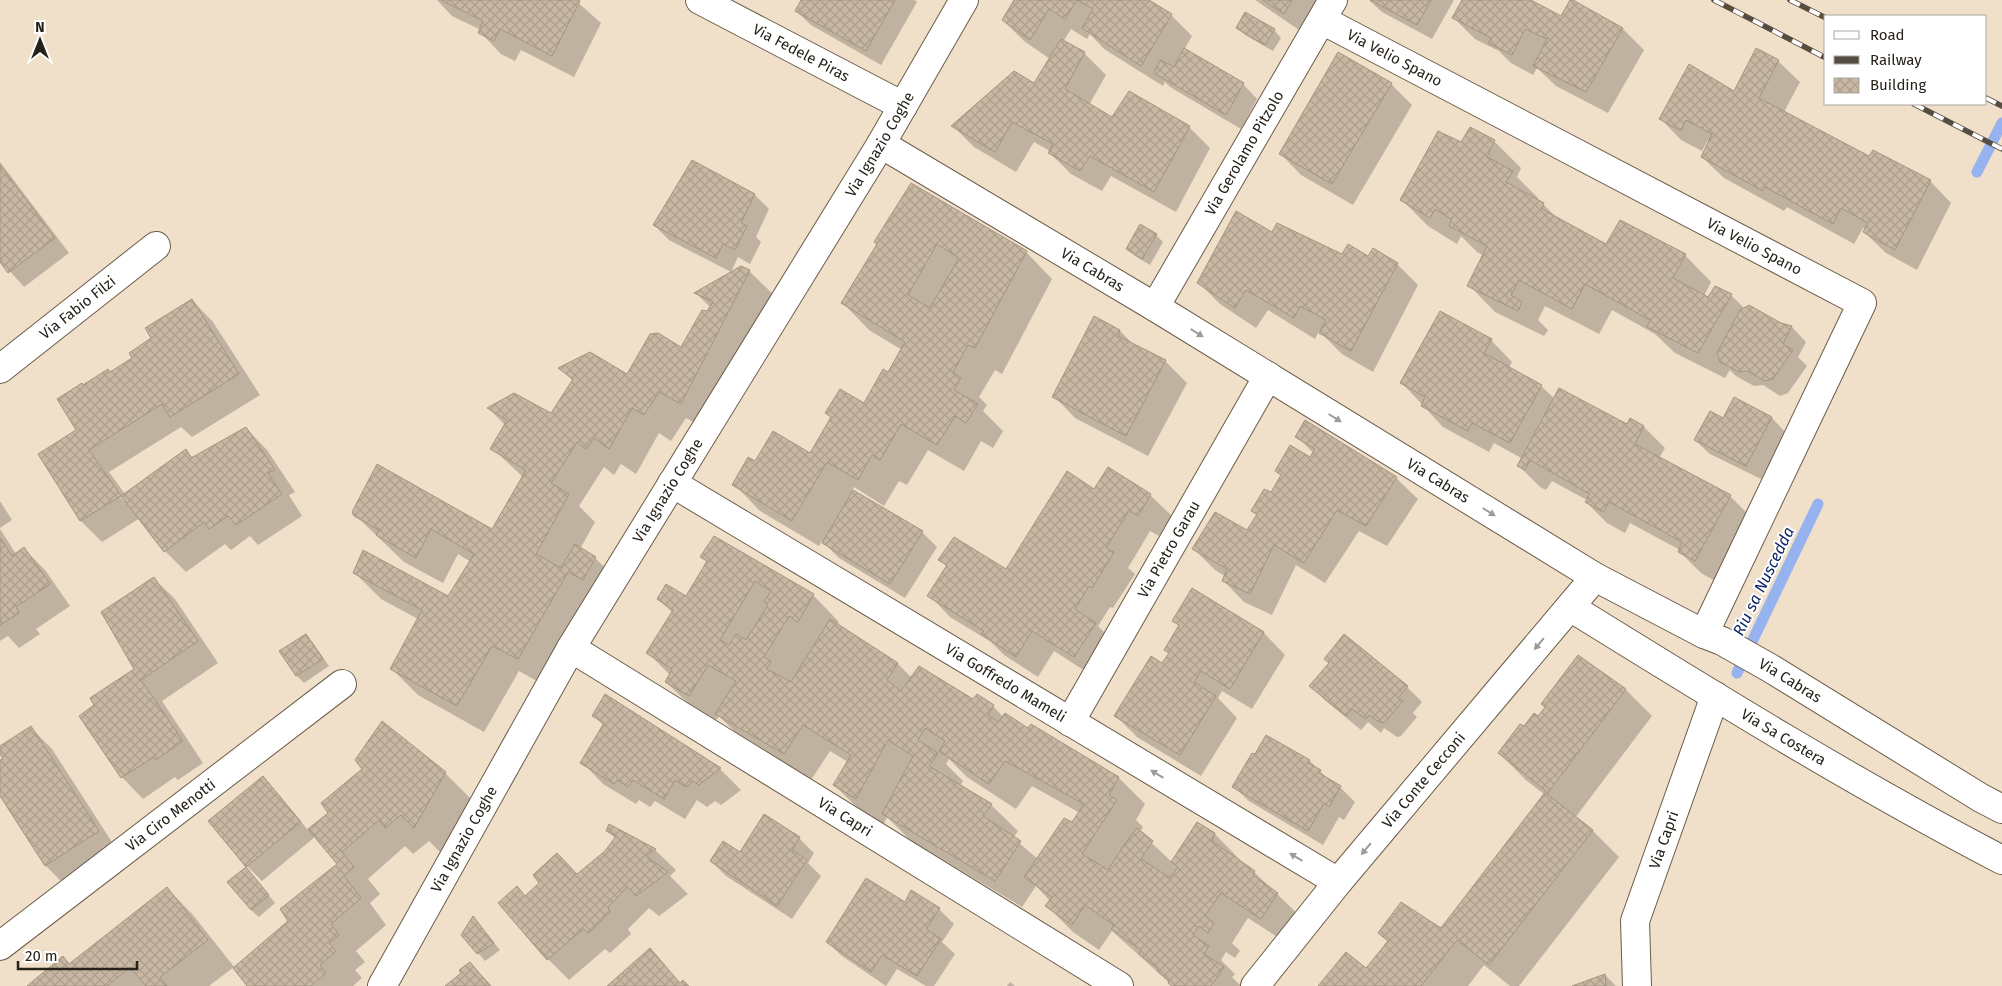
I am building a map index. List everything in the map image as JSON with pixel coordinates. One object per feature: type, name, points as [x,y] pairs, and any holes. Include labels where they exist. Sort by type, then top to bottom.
[{"type":"street","name":"Via Fedele Piras","points":[[700,0],[903,106]]},
{"type":"street","name":"Via Ignazio Coghe","points":[[382,986],[571,648],[881,144],[964,0]]},
{"type":"street","name":"Via Gerolamo Pitzolo","points":[[1155,307],[1327,10]]},
{"type":"street","name":"Via Velio Spano","points":[[1327,10],[1862,303],[1713,637]]},
{"type":"street","name":"Via Cabras","points":[[881,144],[1155,307],[1595,577],[1770,668],[1981,798],[2002,809]]},
{"type":"street","name":"Via Fabio Filzi","points":[[0,369],[156,246]]},
{"type":"street","name":"Via Pietro Garau","points":[[1070,722],[1268,376]]},
{"type":"street","name":"Via Goffredo Mameli","points":[[672,483],[1338,882]]},
{"type":"street","name":"Via Conte Cecconi","points":[[1255,986],[1338,882],[1595,577]]},
{"type":"street","name":"Via Sa Costera","points":[[1570,607],[1916,816],[2002,860]]},
{"type":"street","name":"Via Capri","points":[[571,648],[1119,986]]},
{"type":"street","name":"Via Ciro Menotti","points":[[0,946],[342,684]]},
{"type":"street","name":"Via Capri","points":[[1637,986],[1635,922],[1715,696]]},
{"type":"building","points":[[441,0],[580,1],[552,56],[500,29],[494,41],[478,33],[483,21]]},
{"type":"building","points":[[801,0],[895,0],[866,51],[795,11]]},
{"type":"building","points":[[1014,0],[1077,0],[1065,19],[1049,9],[1030,40],[1002,20]]},
{"type":"building","points":[[1077,0],[1149,0],[1172,14],[1141,66],[1082,28],[1093,9]]},
{"type":"building","points":[[1263,0],[1292,0],[1284,14]]},
{"type":"building","points":[[1370,0],[1431,0],[1417,25]]},
{"type":"building","points":[[1462,0],[1531,0],[1561,16],[1570,0],[1573,0],[1623,28],[1586,92],[1533,66],[1547,39],[1525,29],[1512,55],[1488,43],[1491,38],[1452,18]]},
{"type":"building","points":[[1245,12],[1275,29],[1265,45],[1236,28]]},
{"type":"building","points":[[1061,39],[1085,52],[1065,89],[1112,117],[1129,91],[1190,126],[1154,192],[1090,156],[1080,171],[1048,153],[1053,144],[1012,122],[995,152],[951,126],[1014,71],[1034,83]]},
{"type":"building","points":[[1184,48],[1244,83],[1226,115],[1154,73],[1160,60],[1174,67]]},
{"type":"building","points":[[1756,48],[1779,60],[1759,98],[1869,156],[1873,150],[1931,180],[1895,250],[1863,232],[1868,223],[1841,208],[1833,224],[1765,187],[1763,191],[1701,157],[1712,134],[1686,120],[1681,131],[1659,119],[1689,64],[1734,91]]},
{"type":"building","points":[[1338,52],[1392,83],[1332,184],[1279,154]]},
{"type":"building","points":[[1470,127],[1495,140],[1487,157],[1513,171],[1506,182],[1544,203],[1542,209],[1606,244],[1620,220],[1686,254],[1673,278],[1708,297],[1715,286],[1732,294],[1698,353],[1647,327],[1650,320],[1585,284],[1572,309],[1519,280],[1511,295],[1522,302],[1518,311],[1467,286],[1487,246],[1449,226],[1451,219],[1435,209],[1430,218],[1400,200],[1438,131],[1461,142]]},
{"type":"building","points":[[692,160],[755,194],[741,223],[747,226],[735,250],[723,244],[716,258],[653,225]]},
{"type":"building","points":[[0,165],[55,238],[8,273],[0,262]]},
{"type":"building","points":[[911,183],[1027,251],[975,348],[968,345],[953,372],[961,378],[954,390],[978,404],[966,423],[955,416],[937,445],[901,424],[880,460],[872,455],[858,480],[827,462],[792,521],[732,485],[748,457],[755,461],[773,431],[810,453],[831,417],[825,413],[840,389],[864,403],[883,369],[888,372],[905,342],[841,303],[877,244],[874,242]],"holes":[[[937,244],[959,258],[930,308],[908,295]]]},
{"type":"building","points":[[1236,211],[1272,232],[1277,223],[1342,254],[1348,244],[1368,256],[1373,248],[1398,263],[1351,351],[1319,333],[1326,320],[1300,306],[1294,318],[1246,290],[1235,308],[1197,283]]},
{"type":"building","points":[[1140,224],[1157,234],[1142,259],[1126,249]]},
{"type":"building","points":[[741,266],[750,270],[681,404],[659,392],[644,415],[632,408],[609,449],[594,438],[586,449],[577,442],[551,483],[569,494],[536,554],[561,568],[575,544],[596,557],[583,580],[568,572],[518,659],[492,646],[457,706],[390,669],[422,610],[353,573],[363,550],[448,596],[474,554],[431,529],[416,558],[376,535],[379,530],[354,516],[352,512],[377,464],[492,529],[526,470],[490,449],[507,420],[487,408],[514,393],[551,413],[573,379],[558,368],[590,352],[627,374],[650,334],[658,333],[681,347],[702,310],[707,311],[713,302],[694,293]]},
{"type":"building","points":[[192,299],[239,374],[170,417],[162,404],[89,450],[121,496],[80,521],[38,454],[76,430],[57,399],[82,383],[83,385],[108,369],[110,372],[132,358],[129,353],[151,338],[145,328]]},
{"type":"building","points":[[1749,305],[1781,323],[1792,326],[1783,344],[1793,350],[1773,379],[1765,381],[1747,371],[1739,372],[1720,362],[1717,353],[1740,310]]},
{"type":"building","points":[[1440,311],[1492,339],[1484,353],[1542,385],[1510,443],[1472,423],[1468,431],[1421,406],[1425,397],[1400,383]]},
{"type":"building","points":[[1094,316],[1120,330],[1118,336],[1166,360],[1126,436],[1052,397]]},
{"type":"building","points":[[1559,388],[1627,424],[1630,418],[1644,426],[1635,444],[1731,495],[1695,561],[1678,552],[1682,542],[1609,502],[1603,512],[1585,502],[1590,494],[1530,460],[1525,470],[1517,466]]},
{"type":"building","points":[[1734,397],[1772,417],[1746,466],[1694,440],[1710,411],[1723,418]]},
{"type":"building","points":[[1305,420],[1397,477],[1366,526],[1337,510],[1304,563],[1274,545],[1250,594],[1222,581],[1227,569],[1192,549],[1215,512],[1247,530],[1257,514],[1251,511],[1264,489],[1271,492],[1281,475],[1275,471],[1290,445],[1310,457],[1315,449],[1295,437]]},
{"type":"building","points":[[246,427],[275,470],[268,473],[282,494],[236,525],[228,516],[209,529],[204,522],[164,552],[121,496],[186,449],[191,458]]},
{"type":"building","points":[[1108,467],[1151,494],[1138,516],[1129,510],[1106,548],[1114,552],[1092,588],[1089,586],[1075,609],[1096,623],[1074,657],[1032,631],[1016,657],[981,634],[984,631],[927,596],[947,565],[938,560],[954,537],[1006,569],[1067,471],[1094,489]]},
{"type":"building","points":[[853,490],[923,531],[890,584],[822,543]]},
{"type":"building","points":[[714,536],[814,594],[798,622],[789,616],[764,657],[771,661],[767,669],[791,682],[830,619],[898,663],[887,680],[901,691],[919,666],[973,699],[977,694],[994,705],[988,715],[998,722],[1005,713],[1028,728],[1031,724],[1119,777],[1109,795],[1117,800],[1082,854],[1108,870],[1137,828],[1153,841],[1141,859],[1170,878],[1178,867],[1171,862],[1197,822],[1215,833],[1212,841],[1255,871],[1253,875],[1278,893],[1261,919],[1221,893],[1205,916],[1214,923],[1208,933],[1199,926],[1193,935],[1209,946],[1204,954],[1224,967],[1211,986],[1172,986],[1157,971],[1159,969],[1139,954],[1141,950],[1111,929],[1114,925],[1085,905],[1072,925],[1045,906],[1052,897],[1024,877],[1064,818],[1072,822],[1084,804],[1005,761],[989,784],[939,751],[945,741],[925,728],[918,740],[938,753],[929,766],[992,804],[983,816],[1021,841],[995,881],[882,814],[913,756],[888,740],[856,799],[833,785],[851,755],[803,725],[784,754],[715,714],[736,681],[708,665],[689,696],[665,682],[672,669],[646,653],[673,610],[657,599],[666,584],[686,596],[707,561],[700,557]],"holes":[[[755,581],[771,591],[764,602],[768,605],[746,640],[736,634],[729,645],[720,640]]]},
{"type":"building","points":[[0,538],[12,556],[24,547],[50,584],[16,607],[19,613],[0,625]]},
{"type":"building","points":[[154,577],[198,641],[141,680],[183,741],[156,760],[154,757],[121,778],[79,716],[94,705],[90,698],[134,669],[101,612]]},
{"type":"building","points":[[1192,588],[1264,632],[1230,689],[1201,671],[1194,682],[1216,696],[1180,755],[1114,716],[1151,656],[1162,663],[1169,653],[1164,650],[1179,625],[1172,621]]},
{"type":"building","points":[[306,634],[323,659],[296,676],[279,651]]},
{"type":"building","points":[[1344,634],[1408,686],[1398,698],[1403,701],[1384,723],[1369,715],[1366,719],[1352,709],[1346,716],[1309,686],[1329,663],[1324,659]]},
{"type":"building","points":[[1578,655],[1626,689],[1547,794],[1593,830],[1489,965],[1457,940],[1421,986],[1318,986],[1346,952],[1366,968],[1388,941],[1378,933],[1401,902],[1441,928],[1546,791],[1498,753],[1520,724],[1524,726],[1534,713],[1538,716],[1545,707],[1541,704]]},
{"type":"building","points":[[605,694],[721,768],[699,785],[693,781],[686,787],[675,780],[664,799],[633,780],[628,787],[617,780],[614,784],[580,763],[604,723],[592,716]]},
{"type":"building","points":[[382,721],[446,772],[414,828],[401,815],[385,828],[379,820],[342,852],[354,867],[344,876],[361,898],[331,924],[339,935],[329,943],[336,951],[320,965],[326,973],[311,986],[247,986],[233,968],[288,921],[280,909],[337,864],[308,829],[328,813],[321,803],[362,769],[355,760]]},
{"type":"building","points":[[31,726],[99,831],[45,866],[0,796],[0,760],[3,759],[0,754],[0,746]]},
{"type":"building","points":[[1266,735],[1310,760],[1308,763],[1321,770],[1319,773],[1341,786],[1329,807],[1324,803],[1308,831],[1232,787],[1252,753],[1255,754]]},
{"type":"building","points":[[263,776],[301,822],[246,867],[208,821]]},
{"type":"building","points":[[764,814],[800,837],[792,850],[807,860],[777,906],[710,861],[723,841],[740,852]]},
{"type":"building","points":[[609,824],[656,849],[646,856],[668,872],[636,896],[627,887],[608,907],[610,912],[589,933],[583,929],[547,960],[498,903],[517,886],[525,896],[539,883],[533,875],[557,853],[577,874],[605,851],[616,836],[606,831]]},
{"type":"building","points":[[246,867],[269,895],[251,910],[227,882]]},
{"type":"building","points":[[866,878],[905,902],[911,890],[940,908],[926,929],[941,939],[917,976],[882,955],[871,972],[826,942]]},
{"type":"building","points":[[167,887],[208,940],[160,977],[167,986],[146,986],[130,967],[107,986],[27,986],[63,956],[69,964]]},
{"type":"building","points":[[473,916],[494,943],[477,954],[461,935]]},
{"type":"building","points":[[650,948],[680,983],[683,980],[689,986],[607,986]]},
{"type":"building","points":[[470,962],[490,986],[445,986],[461,973],[459,970]]},
{"type":"building","points":[[1605,974],[1606,986],[1572,986]]},
{"type":"waterway","name":"Riu sa Nuscedda","points":[[1977,172],[2002,123]]},
{"type":"waterway","name":"Riu sa Nuscedda","points":[[1737,673],[1818,504]]},
{"type":"railway","points":[[1714,0],[1824,57]]},
{"type":"railway","points":[[1790,0],[1824,17]]},
{"type":"railway","points":[[1987,98],[2002,106]]},
{"type":"railway","points":[[1916,105],[2002,149]]}]
